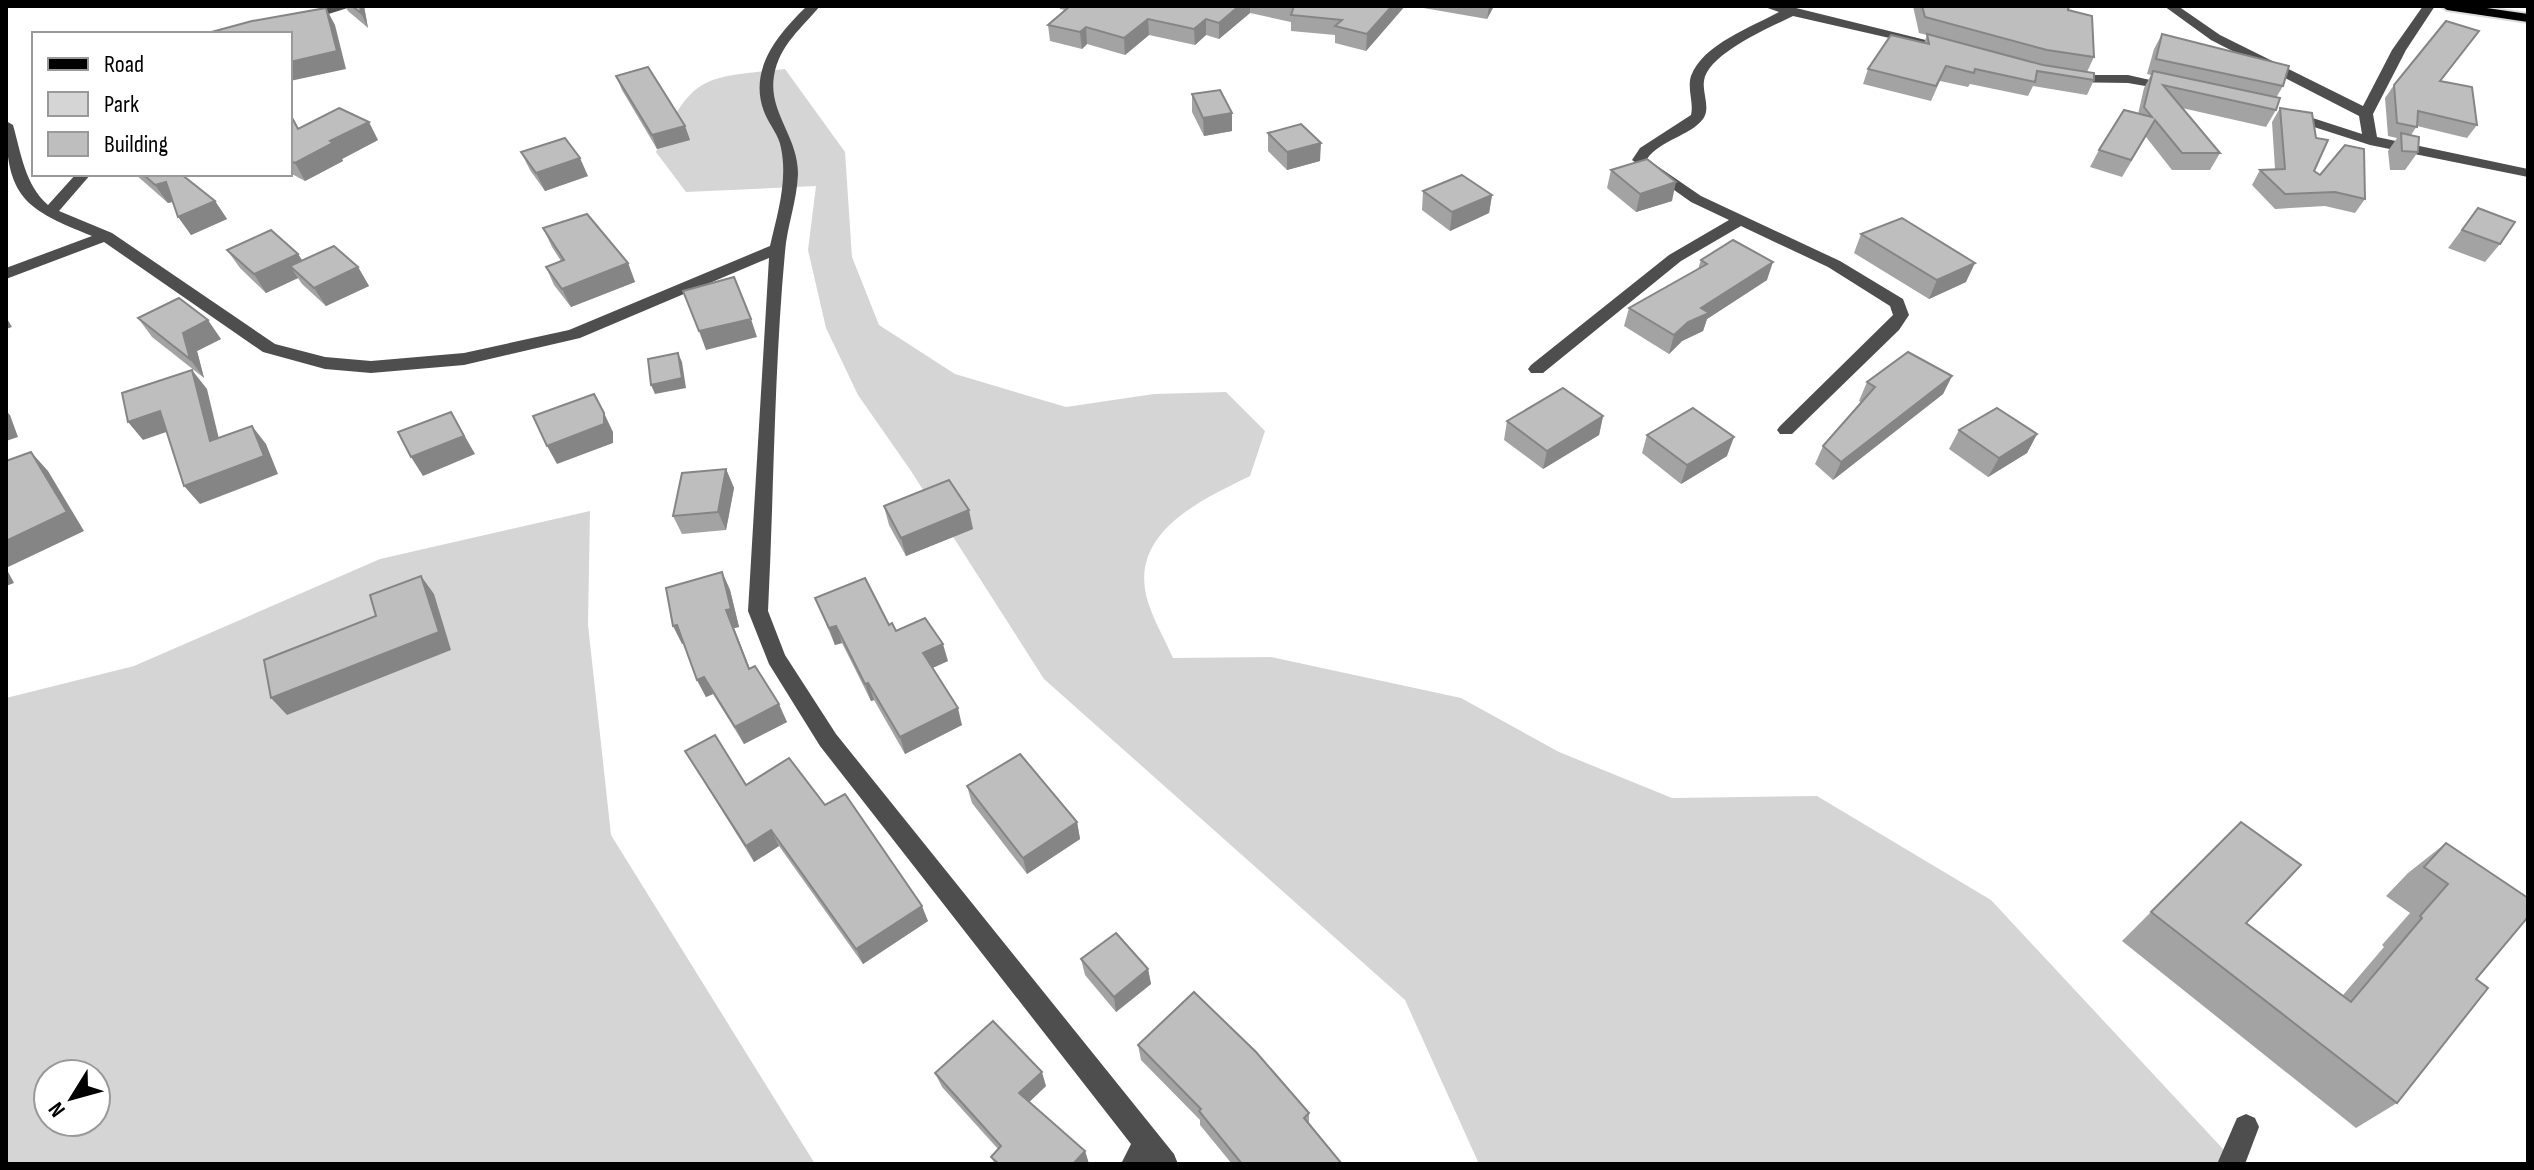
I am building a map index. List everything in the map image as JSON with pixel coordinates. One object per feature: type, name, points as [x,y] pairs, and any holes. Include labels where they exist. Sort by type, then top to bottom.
[{"type":"main road","points":[[2447,6],[2528,18]]},
{"type":"street","points":[[289,22],[348,6]]},
{"type":"street","points":[[814,6],[782,35],[768,62],[771,111],[789,148],[789,193],[777,249],[758,611],[776,658],[828,740],[1148,1157]]},
{"type":"street","points":[[1768,6],[1968,52]]},
{"type":"street","points":[[2170,6],[2217,38],[2309,82],[2366,114]]},
{"type":"street","points":[[2370,141],[2366,114],[2399,50],[2429,6]]},
{"type":"street","points":[[1786,430],[1883,336],[1901,315],[1897,303],[1834,264],[1696,199],[1639,160],[1645,151],[1697,117],[1700,111],[1699,72],[1708,63],[1739,40],[1792,11]]},
{"type":"street","points":[[2052,76],[2094,81],[2128,79],[2190,90]]},
{"type":"street","points":[[2280,111],[2316,126],[2370,141],[2528,173]]},
{"type":"street","points":[[6,125],[22,183],[32,202],[49,213],[106,236],[269,348],[325,363],[371,367],[464,359],[574,334],[777,249]]},
{"type":"street","points":[[49,213],[82,176]]},
{"type":"street","points":[[1537,369],[1675,258],[1740,220]]},
{"type":"street","points":[[6,274],[106,236]]},
{"type":"street","points":[[2231,1164],[2246,1127]]},
{"type":"green space","points":[[785,69],[845,152],[852,257],[879,325],[955,374],[1066,407],[1154,394],[1226,392],[1265,431],[1250,476],[1195,505],[1163,532],[1151,549],[1145,568],[1145,589],[1173,658],[1271,657],[1461,698],[1559,752],[1672,798],[1817,796],[1991,900],[2237,1164],[1479,1164],[1405,1000],[1044,679],[911,471],[858,395],[826,328],[808,250],[816,186],[686,192],[656,152],[680,107],[691,93],[704,84],[718,78]]},
{"type":"green space","points":[[590,511],[588,625],[611,835],[815,1164],[6,1164],[6,698],[134,666],[380,559]]},
{"type":"building","points":[[1070,6],[1239,6],[1219,23],[1206,19],[1194,29],[1148,19],[1124,38],[1086,27],[1080,32],[1048,25]]},
{"type":"building","points":[[1294,6],[1392,6],[1367,34],[1335,26],[1342,20],[1291,15]]},
{"type":"building","points":[[1922,6],[2069,6],[2068,10],[2092,16],[2094,57],[2047,50],[1925,17]]},
{"type":"building","points":[[326,8],[337,51],[292,62],[292,32],[211,32],[252,21]]},
{"type":"building","points":[[2446,21],[2479,31],[2440,81],[2472,87],[2477,125],[2418,111],[2417,127],[2397,123],[2394,85]]},
{"type":"building","points":[[1927,34],[2043,65],[2094,73],[2094,80],[2037,71],[2035,82],[1946,66],[1936,86],[1868,69],[1891,35],[1929,44]]},
{"type":"building","points":[[2162,34],[2289,66],[2283,86],[2156,59]]},
{"type":"building","points":[[648,67],[685,126],[652,135],[616,76]]},
{"type":"building","points":[[2153,71],[2280,98],[2276,110],[2163,85],[2220,153],[2182,153],[2155,120],[2131,160],[2099,150],[2124,110],[2152,117],[2144,107]]},
{"type":"building","points":[[1220,90],[1232,113],[1203,118],[1192,94]]},
{"type":"building","points":[[339,108],[369,122],[295,163],[292,162],[292,118],[298,129]]},
{"type":"building","points":[[2280,108],[2312,113],[2316,138],[2328,140],[2314,171],[2320,175],[2345,145],[2364,149],[2365,199],[2335,192],[2285,194],[2260,170],[2285,169]]},
{"type":"building","points":[[1301,124],[1321,143],[1287,152],[1268,133]]},
{"type":"building","points":[[2401,133],[2419,137],[2418,152],[2402,151]]},
{"type":"building","points":[[565,138],[580,158],[536,173],[521,152]]},
{"type":"building","points":[[1647,159],[1676,182],[1640,194],[1611,170]]},
{"type":"building","points":[[1462,175],[1492,195],[1452,212],[1423,191]]},
{"type":"building","points":[[145,176],[184,176],[215,201],[178,217],[166,182],[155,185]]},
{"type":"building","points":[[2478,208],[2515,222],[2500,244],[2462,230]]},
{"type":"building","points":[[587,214],[628,263],[562,289],[546,267],[564,260],[543,228]]},
{"type":"building","points":[[1902,218],[1975,263],[1937,280],[1861,234]]},
{"type":"building","points":[[271,230],[298,254],[254,274],[227,250]]},
{"type":"building","points":[[1733,240],[1773,262],[1701,308],[1709,313],[1688,322],[1674,335],[1629,308],[1707,264],[1701,260]]},
{"type":"building","points":[[334,246],[358,267],[314,288],[290,266]]},
{"type":"building","points":[[734,277],[751,319],[699,331],[683,291]]},
{"type":"building","points":[[179,298],[208,320],[183,333],[190,359],[138,318]]},
{"type":"building","points":[[1908,352],[1952,376],[1841,462],[1823,446],[1875,387],[1867,382]]},
{"type":"building","points":[[678,353],[682,378],[651,385],[648,359]]},
{"type":"building","points":[[192,370],[210,441],[252,426],[264,456],[184,486],[160,411],[128,422],[122,393]]},
{"type":"building","points":[[1563,388],[1603,416],[1547,451],[1507,421]]},
{"type":"building","points":[[594,394],[604,413],[604,424],[547,446],[533,416]]},
{"type":"building","points":[[1693,408],[1734,437],[1687,465],[1647,435]]},
{"type":"building","points":[[1997,408],[2037,434],[1999,458],[1959,430]]},
{"type":"building","points":[[451,412],[464,436],[411,457],[398,432]]},
{"type":"building","points":[[31,452],[67,512],[6,541],[6,461]]},
{"type":"building","points":[[726,469],[718,512],[673,516],[682,473]]},
{"type":"building","points":[[949,480],[969,510],[901,538],[884,506]]},
{"type":"building","points":[[722,572],[731,609],[726,610],[749,669],[755,666],[779,704],[735,727],[704,677],[697,680],[677,625],[673,626],[666,588]]},
{"type":"building","points":[[421,576],[439,632],[271,698],[264,660],[376,616],[370,595]]},
{"type":"building","points":[[865,578],[889,625],[892,623],[896,631],[925,618],[943,644],[923,653],[958,708],[900,737],[868,683],[865,684],[836,626],[829,628],[815,598]]},
{"type":"building","points":[[715,735],[746,785],[789,758],[825,805],[845,794],[922,906],[856,949],[771,830],[746,846],[685,751]]},
{"type":"building","points":[[1020,754],[1077,822],[1023,858],[967,786]]},
{"type":"building","points":[[2241,822],[2301,865],[2246,923],[2351,1002],[2448,884],[2424,867],[2446,843],[2528,898],[2528,917],[2476,979],[2488,988],[2397,1103],[2151,912]]},
{"type":"building","points":[[1116,933],[1148,969],[1114,997],[1081,959]]},
{"type":"building","points":[[1194,992],[1256,1052],[1309,1113],[1304,1118],[1342,1164],[1242,1164],[1199,1111],[1201,1109],[1138,1045]]},
{"type":"building","points":[[993,1021],[1042,1072],[1019,1093],[1085,1151],[1073,1164],[999,1164],[991,1157],[1001,1146],[935,1073]]}]
